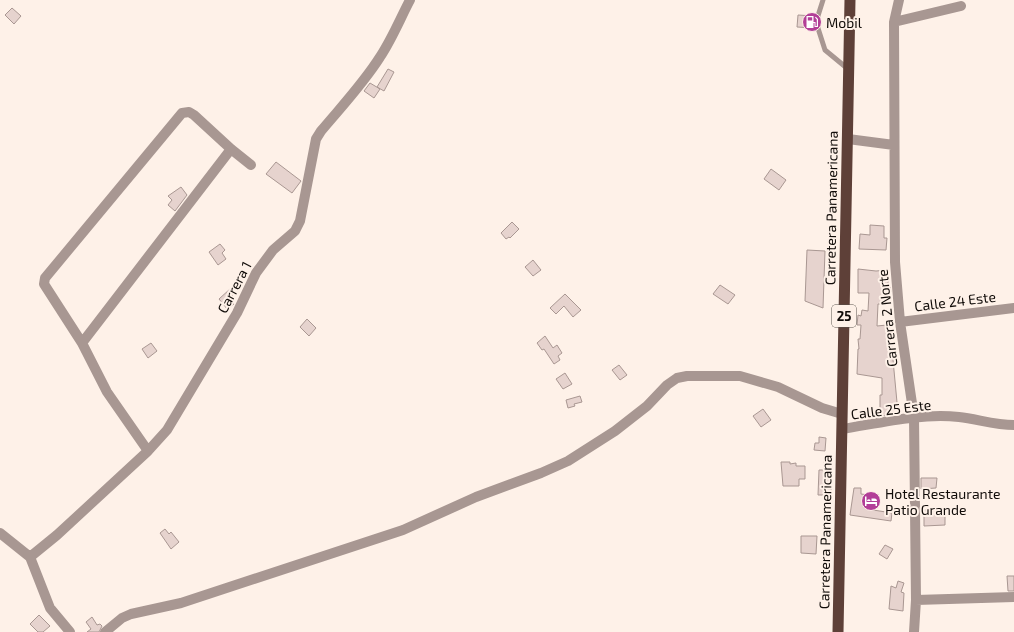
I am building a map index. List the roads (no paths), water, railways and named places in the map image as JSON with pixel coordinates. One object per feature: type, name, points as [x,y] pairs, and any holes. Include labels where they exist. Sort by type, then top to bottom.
[{"type":"highway","name":"Carretera Panamericana","points":[[838,632],[850,0]]},
{"type":"street","name":"Carrera 1","points":[[30,557],[57,535],[148,451],[167,430],[237,313],[256,273],[273,250],[296,230],[300,221],[316,139],[359,86],[380,57],[410,0]]},
{"type":"street","name":"Carrera 2 Norte","points":[[899,0],[894,22],[895,262],[900,322],[914,417],[916,600],[914,632]]},
{"type":"street","points":[[894,22],[961,6]]},
{"type":"street","points":[[148,451],[107,392],[82,343],[44,284],[45,278],[182,113],[189,112],[194,115],[230,149],[251,165]]},
{"type":"street","points":[[848,139],[894,145]]},
{"type":"street","points":[[82,343],[230,149]]},
{"type":"street","name":"Calle 24 Este","points":[[900,322],[1014,308]]},
{"type":"street","name":"Calle 25 Este","points":[[105,632],[122,618],[131,614],[181,603],[403,530],[476,497],[542,473],[568,461],[615,431],[647,406],[677,378],[687,376],[740,376],[778,387],[822,408],[842,414]]},
{"type":"street","name":"Calle 25 Este","points":[[842,429],[914,417],[958,417],[1004,425],[1014,425]]},
{"type":"street","points":[[0,533],[30,557],[50,608],[70,632]]},
{"type":"street","points":[[916,600],[1014,597]]},
{"type":"lane","points":[[823,0],[816,22],[825,50],[849,70]]},
{"type":"place","name":"Mobil","points":[[812,22]]},
{"type":"place","name":"Hotel Restaurante Patio Grande","points":[[871,501]]}]
